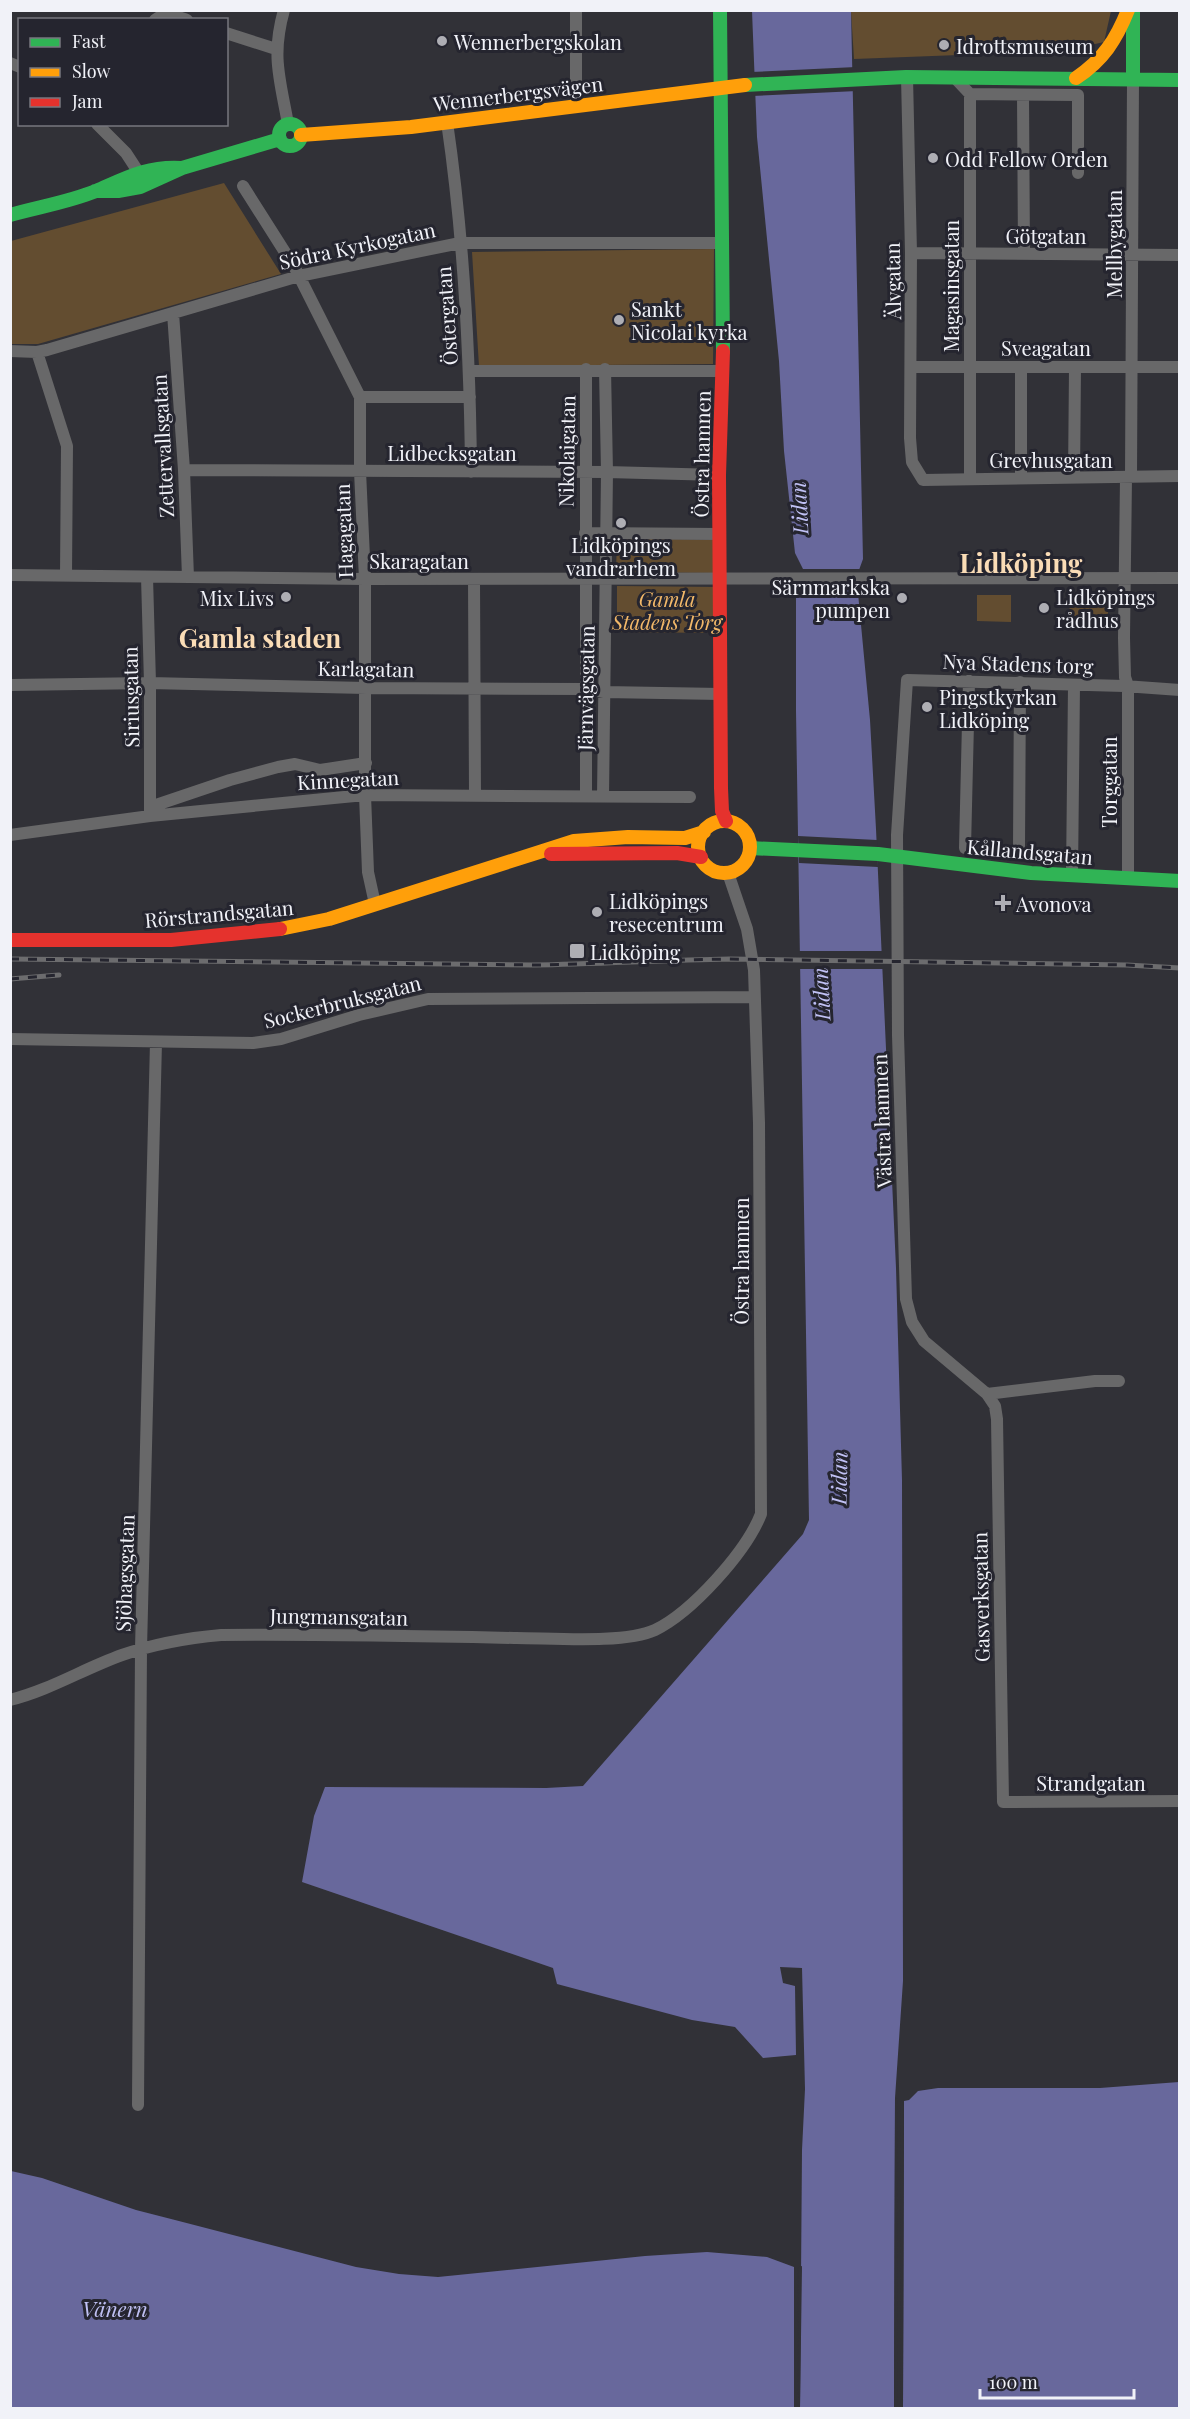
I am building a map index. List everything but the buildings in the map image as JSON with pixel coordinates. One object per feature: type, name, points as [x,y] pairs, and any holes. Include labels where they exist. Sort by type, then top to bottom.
[{"type":"main road","name":"Östra hamnen","points":[[720,10],[723,370],[719,475],[719,580],[721,788],[722,811],[726,821]]},
{"type":"main road","points":[[1076,78],[1106,56],[1128,10]]},
{"type":"main road","name":"Mellbygatan","points":[[1133,10],[1133,79]]},
{"type":"main road","name":"Wennerbergsvägen","points":[[301,135],[365,132],[740,85],[908,77],[1179,80]]},
{"type":"main road","points":[[288,124],[298,128],[301,135],[298,142],[291,146],[280,139],[281,130],[288,124]]},
{"type":"main road","points":[[95,191],[115,194],[138,188],[169,176],[182,168],[280,139]]},
{"type":"main road","points":[[10,215],[95,191],[111,182],[139,173],[164,167],[182,168]]},
{"type":"main road","points":[[726,821],[740,827],[746,833],[750,848],[744,864],[728,873],[712,870],[701,858],[699,844],[704,831],[711,825],[726,821]]},
{"type":"main road","name":"Rörstrandsgatan","points":[[10,940],[122,941],[248,934],[290,929],[574,841],[628,837],[685,838],[704,831]]},
{"type":"main road","name":"Kållandsgatan","points":[[750,848],[878,854],[1072,876],[1179,881]]},
{"type":"main road","name":"Rörstrandsgatan","points":[[529,854],[658,853],[701,858]]},
{"type":"street","points":[[284,10],[276,49],[288,124]]},
{"type":"street","points":[[576,10],[576,105]]},
{"type":"street","points":[[158,18],[170,14],[181,18]]},
{"type":"street","points":[[228,34],[276,49]]},
{"type":"street","name":"Älvgatan","points":[[908,77],[912,367],[910,438],[912,462],[923,480]]},
{"type":"street","points":[[954,77],[969,94],[1078,95],[1078,173]]},
{"type":"street","name":"Mellbygatan","points":[[1123,579],[1132,366],[1133,79]]},
{"type":"street","name":"Magasinsgatan","points":[[969,94],[970,479]]},
{"type":"street","points":[[1023,95],[1024,254]]},
{"type":"street","name":"Östergatan","points":[[447,122],[470,370],[471,472]]},
{"type":"street","points":[[99,126],[126,153],[139,173]]},
{"type":"street","name":"Hagagatan","points":[[243,186],[299,276],[360,397],[360,471],[365,579],[365,795],[368,872],[375,904]]},
{"type":"street","name":"Södra Kyrkogatan","points":[[10,351],[37,352],[299,276],[460,243],[722,243]]},
{"type":"street","name":"Götgatan","points":[[911,253],[1179,255]]},
{"type":"street","name":"Zettervallsgatan","points":[[173,313],[184,470],[188,577]]},
{"type":"street","points":[[37,352],[68,446],[66,576]]},
{"type":"street","name":"Sveagatan","points":[[912,367],[1179,367]]},
{"type":"street","points":[[1021,367],[1021,478]]},
{"type":"street","points":[[1074,478],[1075,367]]},
{"type":"street","name":"Nikolaigatan","points":[[585,533],[586,369]]},
{"type":"street","name":"Nikolaigatan","points":[[605,369],[607,532]]},
{"type":"street","points":[[470,370],[723,370]]},
{"type":"street","points":[[360,397],[470,397]]},
{"type":"street","name":"Lidbecksgatan","points":[[184,470],[608,472],[719,475]]},
{"type":"street","name":"Grevhusgatan","points":[[923,480],[1179,477]]},
{"type":"street","points":[[606,579],[607,532]]},
{"type":"street","points":[[586,579],[585,533],[719,534]]},
{"type":"street","name":"Skaragatan","points":[[10,575],[719,580],[1179,578]]},
{"type":"street","name":"Siriusgatan","points":[[147,577],[150,812]]},
{"type":"street","points":[[474,579],[475,795]]},
{"type":"street","name":"Järnvägsgatan","points":[[586,579],[586,796]]},
{"type":"street","name":"Järnvägsgatan","points":[[603,797],[606,579]]},
{"type":"street","name":"Torggatan","points":[[1123,579],[1125,677],[1128,686],[1128,878]]},
{"type":"street","name":"Nya Stadens torg","points":[[907,680],[1020,682],[1179,690]]},
{"type":"street","name":"Västra hamnen","points":[[907,680],[898,828],[898,1035],[906,1299],[912,1322],[924,1341],[987,1394]]},
{"type":"street","points":[[965,848],[969,681]]},
{"type":"street","points":[[1019,846],[1020,682]]},
{"type":"street","name":"Karlagatan","points":[[10,685],[150,683],[366,688],[586,689],[604,692],[721,694]]},
{"type":"street","points":[[1072,876],[1074,686]]},
{"type":"street","points":[[150,812],[230,780],[287,765],[301,765],[320,770],[366,764]]},
{"type":"street","name":"Kinnegatan","points":[[10,835],[150,812],[365,795],[690,797]]},
{"type":"street","name":"Östra hamnen","points":[[673,1619],[709,1587],[738,1554],[754,1531],[761,1514],[759,1123],[755,997],[752,948],[728,873]]},
{"type":"street","name":"Sockerbruksgatan","points":[[10,1039],[229,1043],[269,1041],[399,1004],[449,997],[596,999],[755,997]]},
{"type":"street","name":"Sjöhagsgatan","points":[[138,2105],[141,1649],[156,1042]]},
{"type":"street","points":[[987,1394],[1095,1381],[1119,1381]]},
{"type":"street","name":"Gasverksgatan","points":[[987,1394],[995,1406],[997,1419],[1003,1802]]},
{"type":"street","name":"Jungmansgatan","points":[[10,1700],[38,1692],[100,1664],[141,1649],[195,1637],[221,1635],[617,1638],[656,1630],[673,1619]]},
{"type":"street","name":"Strandgatan","points":[[1003,1802],[1179,1801]]},
{"type":"green space","points":[[851,11],[1111,11],[1104,42],[1064,51],[854,59]]},
{"type":"green space","points":[[224,183],[281,274],[38,344],[11,344],[11,241]]},
{"type":"green space","points":[[714,249],[713,364],[479,366],[472,252]]},
{"type":"green space","name":"Gamla Stadens Torg","points":[[617,538],[718,540],[717,573],[616,572]]},
{"type":"green space","name":"Gamla Stadens Torg","points":[[617,586],[718,587],[717,633],[617,632]]},
{"type":"green space","points":[[977,595],[1011,595],[1011,622],[977,621]]},
{"type":"green space","points":[[1069,598],[1108,599],[1108,618],[1087,625],[1070,618]]},
{"type":"water","name":"Lidan","points":[[752,11],[851,11],[863,559],[859,570],[858,593],[870,720],[876,829],[896,1268],[902,1480],[903,1981],[895,2098],[894,2408],[800,2408],[802,2150],[805,2089],[802,1968],[780,1967],[783,1983],[795,1986],[796,2055],[763,2058],[735,2027],[692,2020],[557,1984],[553,1968],[302,1882],[314,1816],[325,1787],[546,1788],[583,1786],[803,1534],[809,1520],[796,711],[796,597],[803,591],[804,571],[795,553],[784,451],[779,361],[757,137]]},
{"type":"water","points":[[1179,2082],[1179,2408],[903,2408],[904,2101],[909,2100],[918,2091],[938,2088],[1100,2088]]},
{"type":"water","name":"Vänern","points":[[11,2171],[42,2178],[136,2210],[356,2267],[399,2274],[438,2277],[707,2252],[767,2257],[794,2267],[794,2408],[11,2408]]},
{"type":"pier","points":[[856,67],[857,91],[752,96],[751,72]]},
{"type":"pier","points":[[801,569],[863,569],[861,590],[801,590]]},
{"type":"pier","points":[[798,836],[877,840],[878,867],[799,863]]},
{"type":"pier","points":[[797,951],[885,951],[885,969],[797,969]]},
{"type":"pier","points":[[895,2098],[898,2099],[897,2408],[894,2408]]},
{"type":"pier","points":[[901,2100],[904,2101],[903,2408],[900,2408]]},
{"type":"pier","points":[[802,2266],[800,2408],[794,2408],[794,2267],[797,2267],[798,2399],[799,2267]]},
{"type":"railway","points":[[10,959],[534,965],[729,959],[1127,965],[1180,968]]},
{"type":"railway","points":[[10,979],[59,975]]},
{"type":"traffic: fast","points":[[720,10],[723,351]]},
{"type":"traffic: fast","points":[[1133,10],[1133,79]]},
{"type":"traffic: fast","points":[[745,85],[906,77],[1180,80]]},
{"type":"traffic: fast","points":[[290,124],[298,127],[301,135],[298,143],[290,146],[282,143],[279,135],[282,127],[290,124]]},
{"type":"traffic: fast","points":[[95,191],[118,191],[140,187],[182,168],[280,139]]},
{"type":"traffic: fast","points":[[10,215],[75,198],[147,171],[181,168]]},
{"type":"traffic: fast","points":[[750,848],[878,854],[1031,873],[1180,881]]},
{"type":"traffic: slow","points":[[1076,78],[1094,64],[1108,48],[1119,31],[1128,10]]},
{"type":"traffic: slow","points":[[301,135],[411,127],[745,85]]},
{"type":"traffic: slow","points":[[724,821],[734,823],[742,829],[748,837],[750,847],[748,857],[742,865],[734,871],[724,873],[714,871],[706,865],[700,857],[698,847],[700,837],[706,829],[714,823],[724,821]]},
{"type":"traffic: slow","points":[[280,929],[329,919],[574,841],[628,837],[685,838],[704,832]]},
{"type":"traffic: jam","points":[[723,351],[719,475],[721,788],[722,811],[726,821]]},
{"type":"traffic: jam","points":[[551,854],[677,853],[701,857]]},
{"type":"traffic: jam","points":[[10,940],[171,940],[280,929]]},
{"type":"place","name":"Wennerbergskolan","points":[[442,41]]},
{"type":"place","name":"Idrottsmuseum","points":[[944,45]]},
{"type":"place","name":"Odd Fellow Orden","points":[[933,158]]},
{"type":"place","name":"Sankt Nicolai kyrka","points":[[619,320]]},
{"type":"place","name":"Lidköpings vandrarhem","points":[[621,523]]},
{"type":"place","name":"Mix Livs","points":[[286,597]]},
{"type":"place","name":"Särnmarkska pumpen","points":[[902,598]]},
{"type":"place","name":"Lidköpings rådhus","points":[[1044,608]]},
{"type":"place","name":"Pingstkyrkan Lidköping","points":[[927,707]]},
{"type":"place","name":"Avonova","points":[[1003,903]]},
{"type":"place","name":"Lidköpings resecentrum","points":[[597,912]]},
{"type":"place","name":"Lidköping","points":[[577,951]]},
{"type":"district","name":"Lidköping","points":[[1021,562]]},
{"type":"district","name":"Gamla staden","points":[[260,637]]}]
